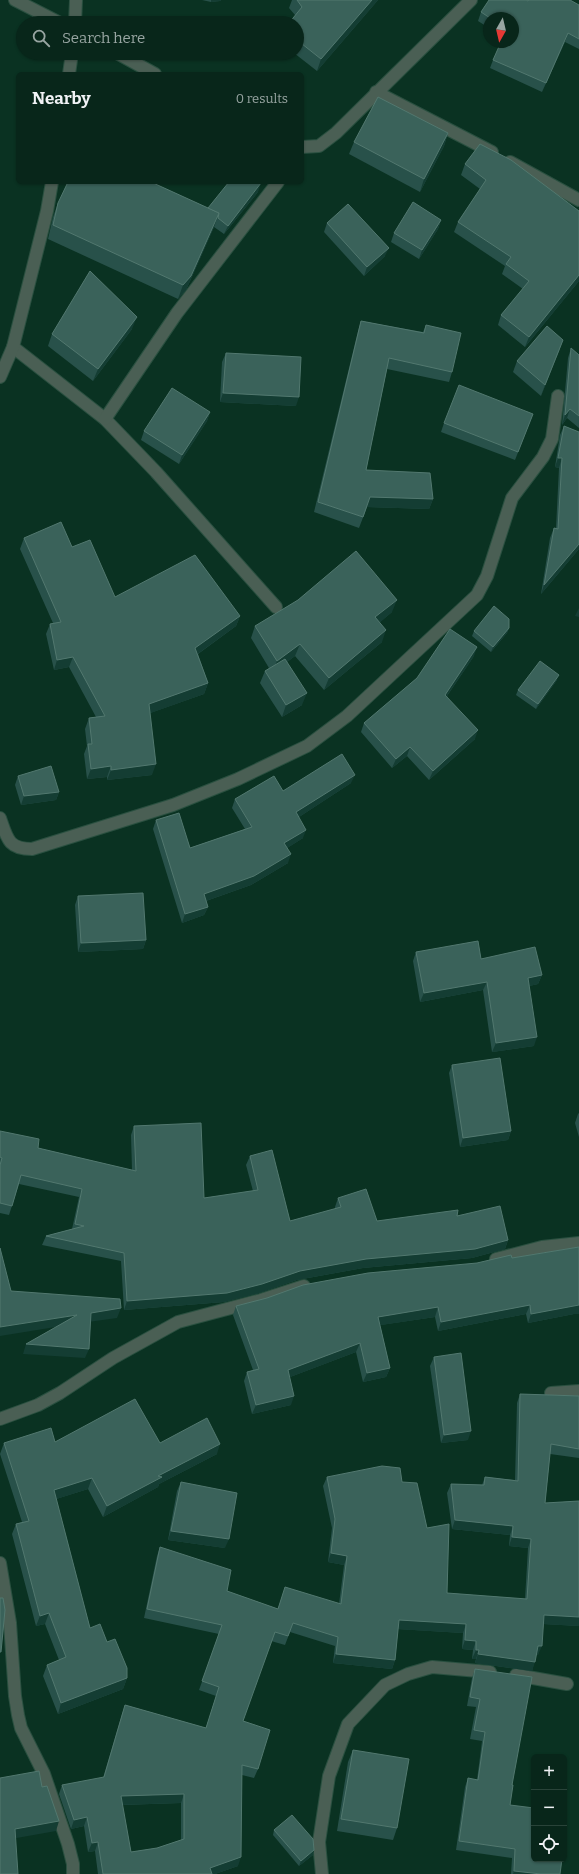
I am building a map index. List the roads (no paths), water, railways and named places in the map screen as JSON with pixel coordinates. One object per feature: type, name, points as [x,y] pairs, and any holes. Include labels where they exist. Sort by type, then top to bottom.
[{"type":"street","points":[[15,0],[46,16]]},
{"type":"street","points":[[75,16],[76,0]]},
{"type":"street","points":[[304,149],[319,146],[336,133],[471,0]]},
{"type":"street","points":[[69,72],[71,60]]},
{"type":"street","points":[[129,60],[151,72]]},
{"type":"street","points":[[376,92],[579,200]]},
{"type":"street","points":[[0,377],[13,347],[47,211],[52,184]]},
{"type":"street","points":[[105,419],[177,313],[276,184]]},
{"type":"street","points":[[13,347],[105,419],[156,472],[276,607]]},
{"type":"street","points":[[0,818],[12,845],[16,848],[32,849],[173,805],[238,779],[307,746],[335,724],[476,595],[487,576],[512,498],[543,458],[552,439],[558,396]]},
{"type":"street","points":[[481,1263],[542,1247],[579,1243]]},
{"type":"street","points":[[0,1419],[38,1404],[60,1393],[130,1348],[178,1322],[313,1284]]},
{"type":"street","points":[[551,1393],[579,1391]]},
{"type":"street","points":[[0,1563],[10,1624],[15,1696],[21,1728],[44,1774],[74,1864],[73,1874]]},
{"type":"street","points":[[322,1874],[319,1842],[329,1776],[348,1724],[385,1685],[408,1674],[432,1667],[503,1673],[567,1684]]}]
